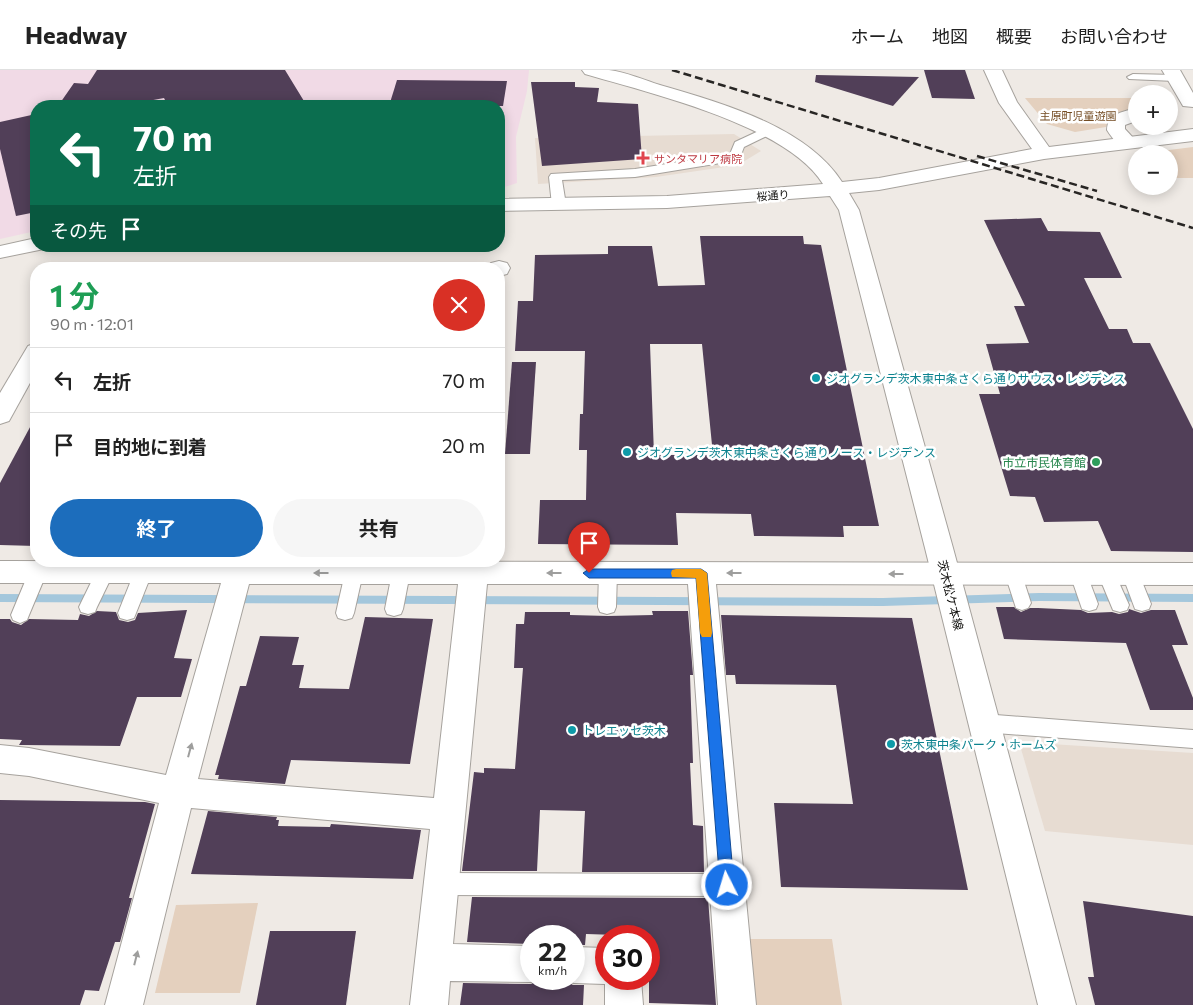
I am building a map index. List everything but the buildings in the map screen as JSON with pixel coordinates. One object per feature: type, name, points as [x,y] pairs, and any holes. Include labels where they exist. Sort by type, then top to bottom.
[{"type":"street","name":"茨木松ケ本線","points":[[591,70],[726,113],[797,146],[819,164],[849,210],[1057,1005]]},
{"type":"street","points":[[993,70],[1008,102],[1044,153]]},
{"type":"street","points":[[1173,74],[1191,102],[1178,104]]},
{"type":"street","points":[[1127,142],[1116,130],[1116,122],[1128,117]]},
{"type":"street","name":"桜通り","points":[[505,205],[667,202],[835,189],[879,184],[1044,153],[1193,135]]},
{"type":"street","points":[[0,252],[30,245]]},
{"type":"street","points":[[0,416],[30,362]]},
{"type":"street","points":[[0,572],[35,578],[102,578],[236,583],[354,573],[401,573],[472,583],[608,573],[703,590],[950,592],[1014,574],[1193,574]]},
{"type":"street","points":[[124,1005],[178,792],[236,583]]},
{"type":"street","points":[[429,1005],[472,583]]},
{"type":"street","points":[[703,590],[737,1005]]},
{"type":"street","points":[[0,759],[29,762],[178,792],[448,815]]},
{"type":"street","points":[[433,962],[520,964]]},
{"type":"street","points":[[623,990],[624,1005]]},
{"type":"lane","points":[[1133,77],[1173,74]]},
{"type":"lane","points":[[559,204],[555,177],[635,173],[735,157],[739,145],[767,131]]},
{"type":"lane","points":[[345,613],[354,573]]},
{"type":"lane","points":[[394,609],[401,573]]},
{"type":"lane","points":[[607,607],[608,573]]},
{"type":"lane","points":[[1014,574],[1022,603]]},
{"type":"lane","points":[[1079,574],[1089,604]]},
{"type":"lane","points":[[1119,574],[1142,604]]},
{"type":"lane","points":[[1119,574],[1120,605]]},
{"type":"lane","points":[[21,611],[35,578]]},
{"type":"lane","points":[[88,607],[102,578]]},
{"type":"lane","points":[[128,610],[140,580]]},
{"type":"lane","points":[[983,723],[1193,739]]},
{"type":"lane","points":[[441,884],[727,885]]},
{"type":"shaded area","points":[[0,70],[529,70],[527,91],[516,137],[517,183],[505,187],[505,100],[30,100],[30,232],[0,239]]},
{"type":"shaded area","name":"サンタマリア病院","points":[[734,134],[761,151],[738,165],[656,177],[538,184],[535,138]]},
{"type":"shaded area","points":[[1019,742],[1193,753],[1193,845],[1045,831]]},
{"type":"green space","name":"主原町児童遊園","points":[[1025,98],[1128,98],[1128,110],[1109,118],[1106,127],[1075,132],[1047,124]]},
{"type":"green space","points":[[1193,147],[1193,178],[1178,178],[1178,149]]},
{"type":"green space","points":[[258,903],[240,993],[155,993],[176,905]]},
{"type":"green space","points":[[747,939],[832,939],[842,1005],[754,1005]]},
{"type":"waterway","points":[[0,598],[883,602],[1039,597],[1193,598]]},
{"type":"railway","points":[[672,70],[1193,228]]},
{"type":"railway","points":[[977,156],[1097,191]]},
{"type":"slow traffic","points":[[676,573],[701,573],[706,633]]},
{"type":"place","name":"サンタマリア病院","points":[[643,158]]},
{"type":"place","name":"ジオグランデ茨木東中条さくら通りサウス・レジデンス","points":[[816,378]]},
{"type":"place","name":"ジオグランデ茨木東中条さくら通りノース・レジデンス","points":[[627,452]]},
{"type":"place","name":"市立市民体育館","points":[[1096,462]]},
{"type":"place","name":"トレエッセ茨木","points":[[572,730]]},
{"type":"place","name":"茨木東中条パーク・ホームズ","points":[[891,744]]},
{"type":"route","points":[[589,573],[701,573],[727,885]]}]
